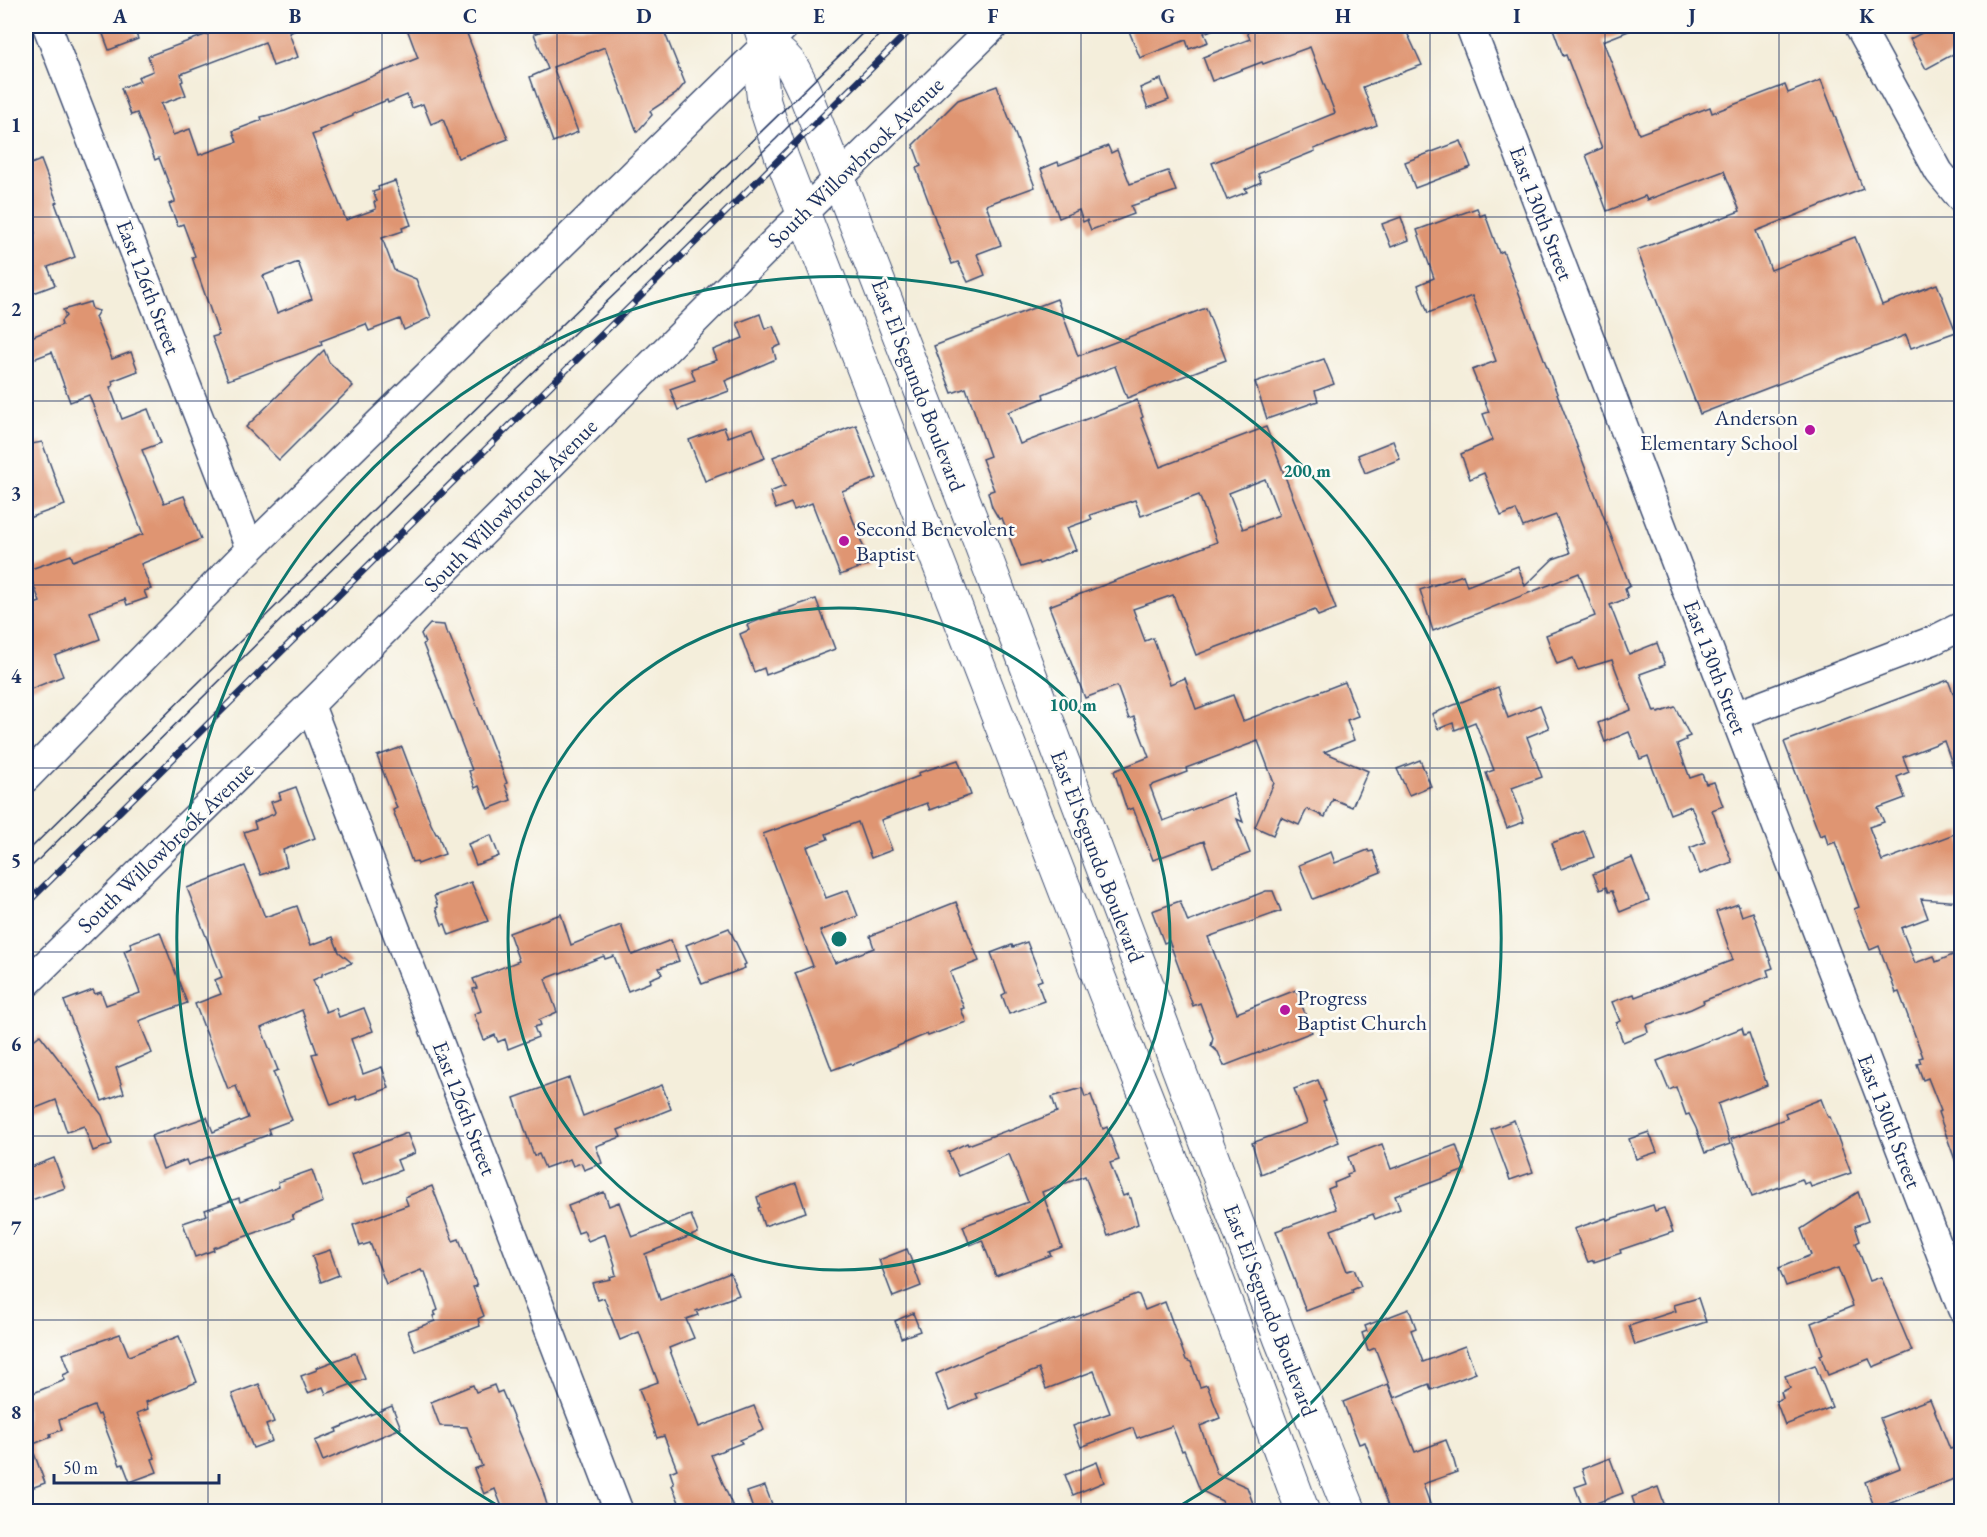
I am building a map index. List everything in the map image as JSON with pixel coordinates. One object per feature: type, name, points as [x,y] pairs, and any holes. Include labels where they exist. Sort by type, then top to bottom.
[{"type":"main road","name":"East El Segundo Boulevard","points":[[770,32],[792,66],[978,537],[1256,1274],[1350,1512]]},
{"type":"main road","name":"East El Segundo Boulevard","points":[[770,32],[762,62],[764,102],[803,213],[1105,993],[1197,1222],[1303,1512]]},
{"type":"street","name":"East 126th Street","points":[[47,26],[250,549]]},
{"type":"street","name":"South Willowbrook Avenue","points":[[26,984],[994,26]]},
{"type":"street","name":"East 130th Street","points":[[1470,26],[1962,1309]]},
{"type":"street","points":[[1859,26],[1939,172],[1962,200]]},
{"type":"street","points":[[26,778],[250,549],[770,32]]},
{"type":"street","points":[[1734,716],[1934,640],[1962,626]]},
{"type":"street","name":"East 126th Street","points":[[310,705],[619,1512]]},
{"type":"building","points":[[100,26],[133,26],[138,39],[109,50]]},
{"type":"building","points":[[229,26],[303,26],[289,33],[298,57],[273,66],[265,42],[181,74],[183,81],[181,82],[186,95],[161,104],[173,135],[190,129],[199,155],[237,142],[233,131],[262,120],[261,117],[285,111],[418,58],[406,26],[464,26],[508,139],[458,158],[443,119],[431,124],[423,104],[412,108],[407,95],[388,103],[387,100],[353,114],[312,135],[346,220],[376,209],[374,202],[377,201],[373,192],[379,190],[378,187],[395,181],[411,225],[402,228],[403,231],[382,238],[394,270],[416,279],[431,317],[404,330],[400,319],[369,331],[366,324],[321,341],[322,345],[228,380],[212,337],[219,335],[192,257],[195,256],[183,224],[178,226],[169,204],[175,200],[159,158],[155,160],[137,113],[131,115],[121,88],[140,81],[138,77],[153,71],[148,56]],"holes":[[[298,262],[312,299],[277,313],[263,276]]]},
{"type":"building","points":[[556,26],[662,26],[685,83],[676,94],[650,111],[652,115],[637,132],[605,47],[553,67],[578,132],[553,142],[530,77],[548,69],[534,34]]},
{"type":"building","points":[[1142,26],[1219,27],[1204,33],[1208,42],[1189,49],[1186,40],[1140,58],[1129,31]]},
{"type":"building","points":[[1244,26],[1404,26],[1422,65],[1363,87],[1377,125],[1258,174],[1261,182],[1245,189],[1247,192],[1227,200],[1212,163],[1335,113],[1310,47],[1212,81],[1203,57],[1250,39]]},
{"type":"building","points":[[1552,26],[1639,26],[1603,41],[1639,134],[1710,107],[1712,113],[1785,85],[1788,93],[1821,80],[1863,189],[1756,231],[1771,270],[1855,237],[1882,305],[1937,284],[1956,332],[1911,348],[1906,335],[1700,414],[1637,250],[1740,211],[1724,171],[1647,200],[1645,196],[1607,211],[1586,155],[1602,148],[1566,55],[1563,56]]},
{"type":"building","points":[[1935,26],[1953,26],[1960,39],[1954,43],[1959,51],[1926,69],[1910,39]]},
{"type":"building","points":[[1161,79],[1169,100],[1148,108],[1140,88]]},
{"type":"building","points":[[997,86],[1035,187],[986,205],[1001,245],[977,254],[985,275],[968,282],[958,262],[952,264],[916,168],[921,166],[913,145],[958,100]]},
{"type":"building","points":[[1461,141],[1471,167],[1415,188],[1405,162]]},
{"type":"building","points":[[1108,146],[1111,153],[1117,150],[1130,184],[1168,171],[1176,191],[1131,206],[1134,214],[1091,230],[1087,220],[1083,222],[1079,210],[1059,218],[1041,169],[1058,162],[1059,165]]},
{"type":"building","points":[[41,160],[75,257],[48,267],[55,285],[31,294],[26,279],[26,236],[35,233],[26,210],[26,166]]},
{"type":"building","points":[[1477,208],[1480,216],[1485,214],[1499,253],[1503,251],[1630,586],[1625,589],[1628,598],[1610,605],[1629,654],[1657,643],[1665,665],[1640,674],[1654,712],[1658,713],[1675,707],[1690,736],[1677,744],[1690,778],[1702,774],[1706,784],[1714,782],[1723,806],[1712,810],[1732,862],[1700,874],[1690,848],[1705,842],[1691,806],[1670,814],[1648,756],[1640,759],[1629,732],[1605,742],[1598,723],[1631,710],[1612,660],[1578,670],[1573,658],[1557,664],[1546,635],[1595,616],[1579,573],[1433,631],[1420,590],[1463,575],[1467,586],[1518,566],[1525,586],[1553,559],[1570,553],[1556,515],[1523,527],[1516,510],[1501,516],[1484,473],[1470,479],[1461,454],[1493,440],[1483,414],[1489,412],[1472,370],[1496,361],[1472,296],[1428,313],[1418,285],[1434,278],[1417,230]]},
{"type":"building","points":[[1401,217],[1409,240],[1391,247],[1382,224]]},
{"type":"building","points":[[1057,299],[1078,356],[1206,308],[1226,360],[1127,398],[1115,366],[1043,394],[1044,398],[1008,412],[1020,444],[1137,400],[1143,417],[1141,418],[1160,467],[1266,427],[1336,609],[1318,616],[1315,610],[1196,655],[1173,595],[1133,609],[1145,641],[1153,638],[1170,684],[1185,678],[1196,709],[1233,695],[1243,721],[1345,682],[1358,716],[1347,720],[1354,740],[1324,752],[1368,771],[1352,807],[1333,799],[1325,817],[1307,809],[1299,825],[1281,817],[1273,835],[1255,827],[1274,783],[1258,741],[1186,768],[1187,772],[1150,786],[1163,821],[1233,794],[1243,822],[1237,819],[1250,853],[1213,867],[1204,841],[1153,860],[1133,808],[1127,810],[1114,771],[1149,757],[1134,717],[1129,719],[1117,686],[1085,698],[1049,606],[1217,542],[1199,495],[1141,516],[1135,500],[1090,515],[1092,519],[1067,528],[1076,550],[1039,564],[1038,562],[1021,567],[1002,518],[999,519],[992,507],[988,492],[994,490],[982,459],[990,456],[966,388],[952,393],[934,346]],"holes":[[[1265,479],[1279,515],[1243,529],[1229,493]]]},
{"type":"building","points":[[90,302],[92,309],[99,311],[95,317],[112,359],[131,352],[138,371],[112,381],[113,386],[110,387],[122,419],[148,409],[161,443],[142,450],[164,503],[184,496],[201,539],[141,564],[151,589],[144,591],[147,598],[127,605],[125,599],[90,612],[100,639],[55,656],[63,676],[26,691],[26,607],[40,602],[28,570],[71,555],[73,561],[143,534],[89,395],[70,402],[52,352],[26,362],[26,339],[62,325],[61,321],[66,316],[63,310]]},
{"type":"building","points":[[760,314],[765,329],[773,326],[781,345],[773,348],[776,359],[725,381],[729,391],[678,410],[670,389],[695,380],[691,369],[717,360],[713,350],[743,338],[737,323]]},
{"type":"building","points":[[324,350],[329,362],[353,386],[279,460],[246,427]]},
{"type":"building","points":[[1324,359],[1334,384],[1315,391],[1318,401],[1267,419],[1255,382]]},
{"type":"building","points":[[856,425],[877,478],[842,491],[870,564],[840,575],[812,503],[794,510],[791,503],[776,509],[770,492],[785,486],[773,457]]},
{"type":"building","points":[[724,427],[728,437],[753,428],[765,458],[705,481],[689,440]]},
{"type":"building","points":[[1393,441],[1400,459],[1365,473],[1358,455]]},
{"type":"building","points":[[42,442],[65,505],[26,519],[26,445]]},
{"type":"building","points":[[816,599],[835,649],[766,675],[764,668],[754,672],[740,634],[749,630],[747,625],[779,611]]},
{"type":"building","points":[[430,624],[444,625],[447,635],[449,634],[507,783],[505,784],[511,800],[488,809],[479,786],[475,788],[469,771],[472,770],[423,644],[425,643],[421,634]]},
{"type":"building","points":[[1948,680],[1962,716],[1962,783],[1959,783],[1944,741],[1903,757],[1909,772],[1897,777],[1905,798],[1878,808],[1884,822],[1869,827],[1882,861],[1962,831],[1962,902],[1921,899],[1928,918],[1901,928],[1915,963],[1934,956],[1936,962],[1955,954],[1962,970],[1962,1170],[1959,1171],[1938,1112],[1941,1111],[1928,1078],[1923,1080],[1917,1064],[1921,1063],[1919,1058],[1923,1057],[1899,992],[1896,993],[1879,946],[1870,950],[1854,909],[1859,907],[1835,842],[1828,845],[1825,834],[1820,836],[1784,742]]},
{"type":"building","points":[[1498,687],[1508,718],[1540,705],[1549,728],[1527,737],[1542,777],[1512,788],[1524,822],[1507,828],[1486,773],[1494,770],[1475,722],[1455,730],[1453,723],[1438,729],[1432,714]]},
{"type":"building","points":[[402,747],[431,824],[438,834],[445,854],[418,864],[417,861],[412,862],[393,810],[397,808],[377,756]]},
{"type":"building","points":[[958,760],[971,795],[930,810],[927,803],[881,820],[892,850],[871,858],[858,822],[826,834],[828,839],[807,847],[826,898],[848,890],[858,916],[820,931],[835,963],[874,948],[870,936],[956,902],[979,961],[950,972],[964,1008],[961,1009],[966,1022],[928,1036],[927,1034],[852,1065],[851,1063],[832,1070],[795,973],[813,966],[763,834],[919,776],[918,773]]},
{"type":"building","points":[[1420,760],[1431,786],[1409,795],[1397,769]]},
{"type":"building","points":[[296,787],[315,838],[283,850],[287,866],[261,875],[244,832],[256,828],[254,822],[274,814],[271,802],[281,799],[279,793]]},
{"type":"building","points":[[1584,831],[1594,857],[1561,869],[1552,843]]},
{"type":"building","points":[[491,835],[499,856],[476,865],[468,844]]},
{"type":"building","points":[[1368,850],[1373,851],[1381,872],[1313,899],[1299,865],[1331,852],[1335,863]]},
{"type":"building","points":[[1632,858],[1649,900],[1620,912],[1612,891],[1608,892],[1606,887],[1600,890],[1593,874]]},
{"type":"building","points":[[245,866],[265,917],[297,906],[311,945],[333,937],[339,952],[352,963],[322,974],[313,980],[326,1012],[336,1008],[339,1017],[364,1008],[373,1031],[351,1039],[363,1074],[382,1067],[389,1088],[357,1100],[356,1096],[331,1105],[312,1054],[317,1053],[302,1010],[261,1028],[278,1070],[273,1072],[292,1120],[268,1129],[270,1134],[188,1165],[186,1160],[163,1169],[151,1136],[207,1117],[213,1132],[248,1118],[236,1086],[228,1089],[195,1004],[221,994],[215,980],[222,977],[187,888]]},
{"type":"building","points":[[471,882],[488,921],[449,935],[445,924],[442,925],[434,896]]},
{"type":"building","points":[[1266,891],[1273,891],[1281,911],[1208,937],[1237,1013],[1296,990],[1312,1032],[1224,1066],[1218,1052],[1211,1046],[1213,1038],[1200,1003],[1193,1006],[1169,941],[1164,943],[1152,911],[1180,901],[1188,922]]},
{"type":"building","points":[[1738,904],[1742,916],[1753,912],[1773,968],[1767,970],[1769,976],[1646,1025],[1648,1032],[1623,1042],[1616,1023],[1620,1021],[1612,1002],[1634,994],[1635,997],[1733,960],[1716,912]]},
{"type":"building","points":[[561,914],[571,945],[621,925],[632,955],[671,940],[679,961],[659,968],[662,974],[650,979],[651,982],[628,991],[614,956],[605,959],[604,956],[545,979],[557,1012],[539,1020],[541,1025],[534,1027],[538,1037],[508,1049],[505,1039],[498,1042],[495,1035],[484,1040],[474,1014],[481,1011],[473,989],[477,988],[473,979],[519,961],[509,933]]},
{"type":"building","points":[[729,928],[746,964],[745,968],[702,984],[686,945]]},
{"type":"building","points":[[160,932],[187,1003],[139,1021],[152,1053],[116,1068],[124,1093],[102,1101],[64,1001],[93,990],[95,994],[101,992],[106,1005],[140,993],[124,951],[132,948],[130,943]]},
{"type":"building","points":[[1027,942],[1042,980],[1037,982],[1044,1001],[1009,1014],[1002,995],[1006,993],[991,953]]},
{"type":"building","points":[[1742,1028],[1744,1035],[1749,1033],[1767,1085],[1718,1104],[1730,1144],[1705,1153],[1689,1114],[1686,1115],[1676,1087],[1669,1090],[1657,1061]]},
{"type":"building","points":[[40,1035],[102,1115],[112,1144],[93,1151],[84,1126],[67,1132],[56,1100],[26,1112],[26,1046]]},
{"type":"building","points":[[569,1078],[583,1116],[662,1085],[671,1109],[618,1130],[621,1137],[596,1146],[602,1163],[584,1170],[581,1163],[573,1166],[570,1159],[545,1168],[539,1154],[534,1156],[514,1098]]},
{"type":"building","points":[[1318,1080],[1326,1101],[1323,1102],[1339,1142],[1261,1174],[1252,1143],[1307,1123],[1294,1089]]},
{"type":"building","points":[[1082,1088],[1085,1097],[1091,1095],[1103,1129],[1107,1127],[1119,1160],[1110,1163],[1123,1196],[1128,1194],[1131,1198],[1138,1224],[1108,1236],[1085,1176],[1042,1192],[1062,1247],[1049,1252],[1051,1255],[996,1276],[982,1240],[970,1245],[963,1226],[1028,1202],[1009,1154],[959,1176],[948,1152],[967,1143],[968,1145],[1009,1131],[1057,1112],[1052,1097]]},
{"type":"building","points":[[1821,1099],[1851,1173],[1811,1187],[1809,1182],[1804,1184],[1802,1179],[1752,1197],[1731,1139],[1787,1118],[1785,1113]]},
{"type":"building","points":[[1514,1120],[1533,1172],[1510,1180],[1491,1129]]},
{"type":"building","points":[[1649,1132],[1657,1152],[1636,1159],[1629,1139]]},
{"type":"building","points":[[407,1133],[415,1153],[397,1160],[401,1170],[363,1185],[351,1154]]},
{"type":"building","points":[[1382,1144],[1391,1169],[1456,1145],[1465,1170],[1395,1196],[1400,1209],[1375,1219],[1373,1214],[1331,1230],[1347,1271],[1354,1269],[1361,1286],[1352,1290],[1353,1293],[1306,1311],[1276,1231],[1336,1209],[1328,1189],[1353,1172],[1348,1157]]},
{"type":"building","points":[[54,1158],[65,1188],[26,1202],[26,1169]]},
{"type":"building","points":[[312,1170],[323,1202],[292,1215],[294,1219],[213,1248],[214,1250],[195,1257],[183,1223],[207,1215],[205,1210],[239,1198],[240,1202],[279,1187],[278,1182]]},
{"type":"building","points":[[796,1183],[806,1212],[764,1226],[757,1197]]},
{"type":"building","points":[[432,1186],[453,1241],[459,1239],[477,1286],[473,1287],[484,1316],[478,1319],[480,1326],[415,1351],[408,1331],[435,1321],[434,1312],[438,1310],[425,1272],[421,1270],[386,1284],[370,1243],[360,1246],[353,1225],[408,1205],[405,1197]]},
{"type":"building","points":[[604,1192],[609,1206],[619,1202],[632,1237],[691,1215],[698,1233],[645,1254],[660,1300],[730,1273],[739,1295],[696,1311],[698,1315],[686,1319],[694,1338],[669,1348],[699,1427],[754,1406],[764,1430],[740,1440],[742,1443],[711,1455],[735,1512],[683,1512],[672,1485],[674,1484],[670,1472],[677,1469],[664,1436],[657,1438],[639,1389],[658,1382],[639,1332],[620,1340],[604,1298],[598,1300],[592,1283],[611,1279],[610,1277],[616,1275],[605,1234],[588,1241],[584,1231],[578,1233],[568,1206]]},
{"type":"building","points":[[1858,1192],[1868,1221],[1855,1226],[1860,1241],[1856,1243],[1870,1281],[1881,1277],[1912,1351],[1873,1367],[1869,1359],[1828,1375],[1811,1323],[1853,1306],[1838,1268],[1786,1286],[1779,1268],[1811,1255],[1801,1229]]},
{"type":"building","points":[[1653,1205],[1655,1211],[1664,1208],[1673,1232],[1620,1250],[1621,1253],[1588,1262],[1574,1229]]},
{"type":"building","points":[[907,1249],[921,1286],[893,1297],[879,1260]]},
{"type":"building","points":[[330,1250],[339,1275],[321,1282],[312,1256]]},
{"type":"building","points":[[1136,1294],[1139,1295],[1145,1310],[1165,1302],[1186,1360],[1191,1362],[1200,1387],[1207,1385],[1220,1418],[1200,1426],[1217,1474],[1247,1487],[1256,1512],[1227,1512],[1222,1501],[1200,1490],[1172,1426],[1137,1438],[1131,1428],[1081,1447],[1073,1426],[1110,1413],[1094,1371],[1046,1389],[1039,1369],[975,1394],[977,1398],[950,1410],[936,1374],[991,1350]]},
{"type":"building","points":[[1698,1298],[1706,1322],[1635,1345],[1629,1326],[1676,1311],[1674,1305]]},
{"type":"building","points":[[1409,1309],[1416,1328],[1411,1330],[1423,1362],[1465,1346],[1476,1373],[1431,1390],[1429,1384],[1394,1398],[1375,1348],[1368,1351],[1362,1333],[1367,1331],[1365,1326]]},
{"type":"building","points":[[913,1313],[920,1331],[901,1338],[895,1321]]},
{"type":"building","points":[[120,1334],[129,1356],[179,1336],[197,1382],[146,1402],[148,1409],[137,1413],[155,1458],[152,1459],[157,1472],[130,1482],[123,1464],[120,1465],[100,1414],[98,1415],[94,1406],[59,1420],[62,1430],[31,1445],[45,1483],[26,1490],[26,1396],[65,1380],[63,1375],[70,1372],[63,1354]]},
{"type":"building","points":[[355,1353],[365,1379],[326,1394],[323,1387],[308,1393],[301,1376]]},
{"type":"building","points":[[1815,1365],[1832,1407],[1785,1425],[1776,1401],[1783,1398],[1781,1392],[1790,1388],[1785,1376]]},
{"type":"building","points":[[259,1384],[274,1422],[266,1425],[272,1441],[253,1448],[232,1394]]},
{"type":"building","points":[[1388,1384],[1415,1452],[1446,1440],[1454,1461],[1457,1472],[1423,1484],[1433,1512],[1390,1512],[1365,1442],[1359,1444],[1343,1402]]},
{"type":"building","points":[[473,1385],[476,1392],[494,1385],[497,1393],[502,1391],[541,1484],[549,1512],[504,1512],[495,1489],[484,1494],[474,1469],[482,1466],[467,1427],[440,1426],[431,1402]]},
{"type":"building","points":[[1930,1399],[1950,1449],[1954,1448],[1962,1467],[1962,1476],[1875,1509],[1865,1482],[1900,1468],[1880,1418]]},
{"type":"building","points":[[392,1406],[401,1428],[323,1461],[315,1441],[337,1432],[336,1429]]},
{"type":"building","points":[[1610,1458],[1623,1493],[1583,1508],[1575,1487],[1587,1483],[1582,1469]]},
{"type":"building","points":[[1097,1462],[1104,1482],[1073,1495],[1065,1475]]},
{"type":"building","points":[[765,1486],[775,1512],[754,1512],[747,1492]]},
{"type":"building","points":[[1658,1487],[1667,1512],[1637,1512],[1632,1497]]},
{"type":"tram line","points":[[26,853],[456,428],[870,26]]},
{"type":"tram line","points":[[26,872],[464,439],[776,139],[888,26]]},
{"type":"railway","points":[[26,904],[914,26]]},
{"type":"place","name":"Anderson Elementary School","points":[[1810,430]]},
{"type":"place","name":"Second Benevolent Baptist","points":[[844,541]]},
{"type":"place","name":"Progress Baptist Church","points":[[1285,1010]]}]
